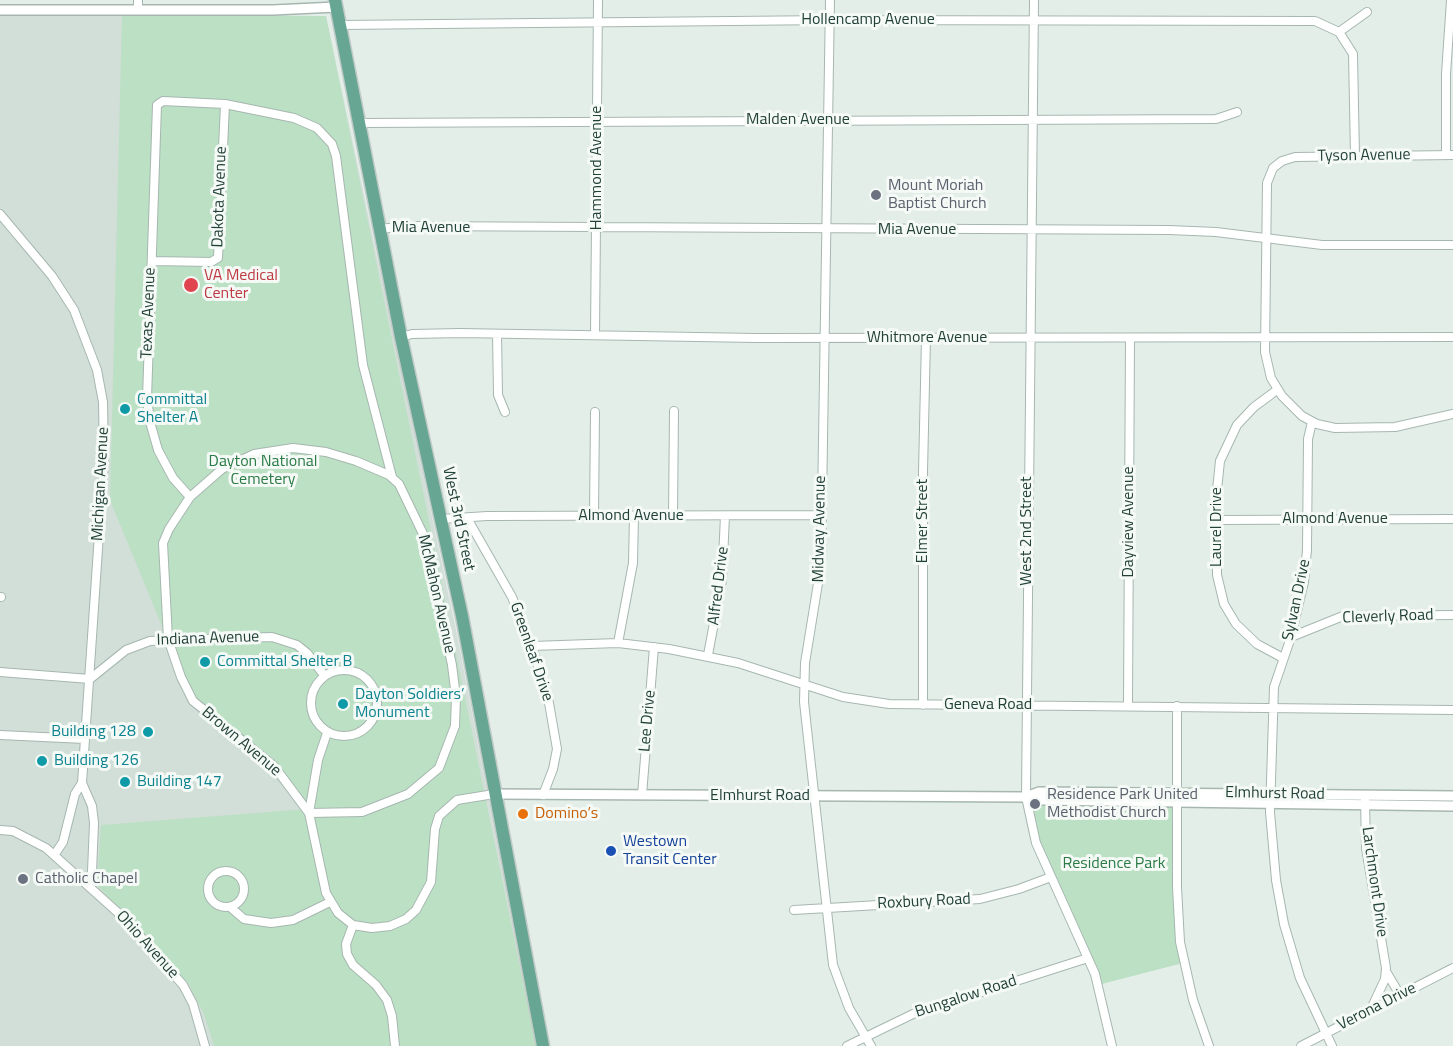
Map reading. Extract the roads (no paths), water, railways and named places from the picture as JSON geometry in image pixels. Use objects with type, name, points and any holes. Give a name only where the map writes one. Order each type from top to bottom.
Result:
[{"type":"main road","name":"West 3rd Street","points":[[336,3],[401,337],[462,616],[543,1046]]},
{"type":"street","name":"Hammond Avenue","points":[[595,335],[598,0]]},
{"type":"street","name":"Midway Avenue","points":[[830,0],[820,578],[807,652],[804,685],[825,907],[836,975],[849,1008],[871,1046]]},
{"type":"street","name":"West 2nd Street","points":[[1034,0],[1028,338],[1026,797],[1031,828],[1088,958],[1101,995],[1110,1046]]},
{"type":"street","points":[[1449,155],[1451,0]]},
{"type":"street","points":[[0,10],[138,5],[273,10],[336,3]]},
{"type":"street","points":[[1355,156],[1353,54],[1340,32],[1367,12]]},
{"type":"street","name":"Hollencamp Avenue","points":[[340,25],[830,20],[1315,21],[1340,32]]},
{"type":"street","name":"Texas Avenue","points":[[190,497],[182,490],[163,461],[152,431],[148,407],[157,105],[162,101],[225,104]]},
{"type":"street","name":"McMahon Avenue","points":[[225,104],[294,118],[316,128],[332,144],[338,167],[363,364],[392,477],[399,484],[415,514],[430,558],[454,676],[457,705],[454,728],[439,768],[408,794],[362,812],[309,813]]},
{"type":"street","name":"Dakota Avenue","points":[[152,261],[212,262],[218,258],[225,104]]},
{"type":"street","name":"Malden Avenue","points":[[359,123],[1216,119],[1237,112]]},
{"type":"street","name":"Tyson Avenue","points":[[1266,239],[1267,183],[1271,172],[1278,164],[1295,157],[1449,155]]},
{"type":"street","name":"Michigan Avenue","points":[[0,214],[52,276],[74,310],[91,351],[101,389],[104,461],[82,783],[92,806],[94,823],[92,867],[88,884]]},
{"type":"street","name":"Mia Avenue","points":[[380,228],[407,226],[1200,231],[1322,245],[1453,245]]},
{"type":"street","points":[[1266,239],[1267,365],[1277,390],[1291,406],[1312,422],[1335,428],[1395,427],[1453,414]]},
{"type":"street","name":"Whitmore Avenue","points":[[401,337],[412,334],[497,334],[926,338],[1453,338]]},
{"type":"street","points":[[497,334],[498,395],[505,412]]},
{"type":"street","name":"Elmer Street","points":[[923,705],[926,338]]},
{"type":"street","name":"Dayview Avenue","points":[[1128,705],[1130,338]]},
{"type":"street","name":"Laurel Drive","points":[[1277,390],[1248,413],[1225,447],[1218,477],[1217,575],[1224,604],[1245,635],[1283,658]]},
{"type":"street","points":[[673,516],[674,411]]},
{"type":"street","points":[[594,516],[595,412]]},
{"type":"street","name":"Sylvan Drive","points":[[1312,422],[1308,439],[1304,582],[1291,637],[1274,687],[1271,804],[1273,861],[1284,924],[1300,978],[1332,1046]]},
{"type":"street","name":"Brown Avenue","points":[[309,813],[273,766],[193,701],[168,639],[163,543],[190,497],[210,478],[230,464],[254,454],[281,448],[326,452],[356,461],[392,477]]},
{"type":"street","name":"Almond Avenue","points":[[441,519],[820,515]]},
{"type":"street","points":[[618,643],[633,563],[634,516]]},
{"type":"street","name":"Alfred Drive","points":[[708,656],[722,580],[725,516]]},
{"type":"street","name":"Greenleaf Drive","points":[[467,518],[502,578],[532,646],[549,703],[556,743],[555,763],[543,795]]},
{"type":"street","name":"Almond Avenue","points":[[1218,520],[1453,519]]},
{"type":"street","name":"Cleverly Road","points":[[1291,637],[1343,616],[1453,615]]},
{"type":"street","name":"Indiana Avenue","points":[[90,679],[132,647],[150,641],[168,639],[278,638],[297,645],[307,653],[324,675]]},
{"type":"street","name":"Geneva Road","points":[[532,646],[618,643],[654,647],[708,656],[858,700],[923,705],[1128,705],[1453,710]]},
{"type":"street","name":"Lee Drive","points":[[642,795],[654,647]]},
{"type":"street","points":[[341,670],[357,673],[373,686],[377,703],[372,720],[362,731],[344,736],[327,733],[316,722],[311,706],[315,686],[324,675],[341,670]]},
{"type":"street","points":[[0,672],[90,679]]},
{"type":"street","points":[[1177,706],[1180,942],[1193,1000],[1209,1046]]},
{"type":"street","points":[[327,733],[318,759],[309,813],[321,878],[330,902],[338,913],[353,925],[372,928],[390,927],[406,919],[416,910],[431,882],[435,829],[440,816],[457,800],[494,794]]},
{"type":"street","points":[[0,735],[85,739]]},
{"type":"street","name":"Michigan Avenue","points":[[55,854],[63,842],[75,794],[82,783]]},
{"type":"street","name":"Elmhurst Road","points":[[494,794],[1026,797],[1039,792],[1178,797],[1271,804],[1453,796]]},
{"type":"street","name":"Elmhurst Road","points":[[1178,797],[1271,793],[1453,806]]},
{"type":"street","name":"Larchmont Drive","points":[[1365,800],[1366,848],[1386,968],[1385,980],[1371,1009]]},
{"type":"street","name":"Ohio Avenue","points":[[0,830],[24,836],[55,854],[125,919],[183,985],[193,1004],[205,1046]]},
{"type":"street","points":[[230,907],[241,900],[244,887],[238,876],[222,872],[210,881],[209,894],[214,903],[230,907],[244,919],[280,923],[305,916],[330,902]]},
{"type":"street","name":"Roxbury Road","points":[[794,910],[980,899],[1012,891],[1051,877]]},
{"type":"street","points":[[353,925],[346,940],[347,954],[353,965],[376,985],[387,1000],[392,1016],[395,1046]]},
{"type":"street","name":"Bungalow Road","points":[[848,1046],[913,1014],[1088,958]]},
{"type":"street","name":"Larchmont Drive","points":[[1386,968],[1400,995]]},
{"type":"street","name":"Verona Drive","points":[[1301,1046],[1453,968]]},
{"type":"place","name":"Mount Moriah Baptist Church","points":[[876,195]]},
{"type":"place","name":"VA Medical Center","points":[[191,285]]},
{"type":"place","name":"Committal Shelter A","points":[[125,409]]},
{"type":"place","name":"Committal Shelter B","points":[[205,662]]},
{"type":"place","name":"Dayton Soldiers’ Monument","points":[[343,704]]},
{"type":"place","name":"Building 128","points":[[148,732]]},
{"type":"place","name":"Building 126","points":[[42,761]]},
{"type":"place","name":"Building 147","points":[[125,782]]},
{"type":"place","name":"Residence Park United Methodist Church","points":[[1035,804]]},
{"type":"place","name":"Domino’s","points":[[523,814]]},
{"type":"place","name":"Westown Transit Center","points":[[611,851]]},
{"type":"place","name":"Catholic Chapel","points":[[23,879]]},
{"type":"park label","name":"Dayton National Cemetery","points":[[263,471]]},
{"type":"park label","name":"Residence Park","points":[[1114,864]]}]
